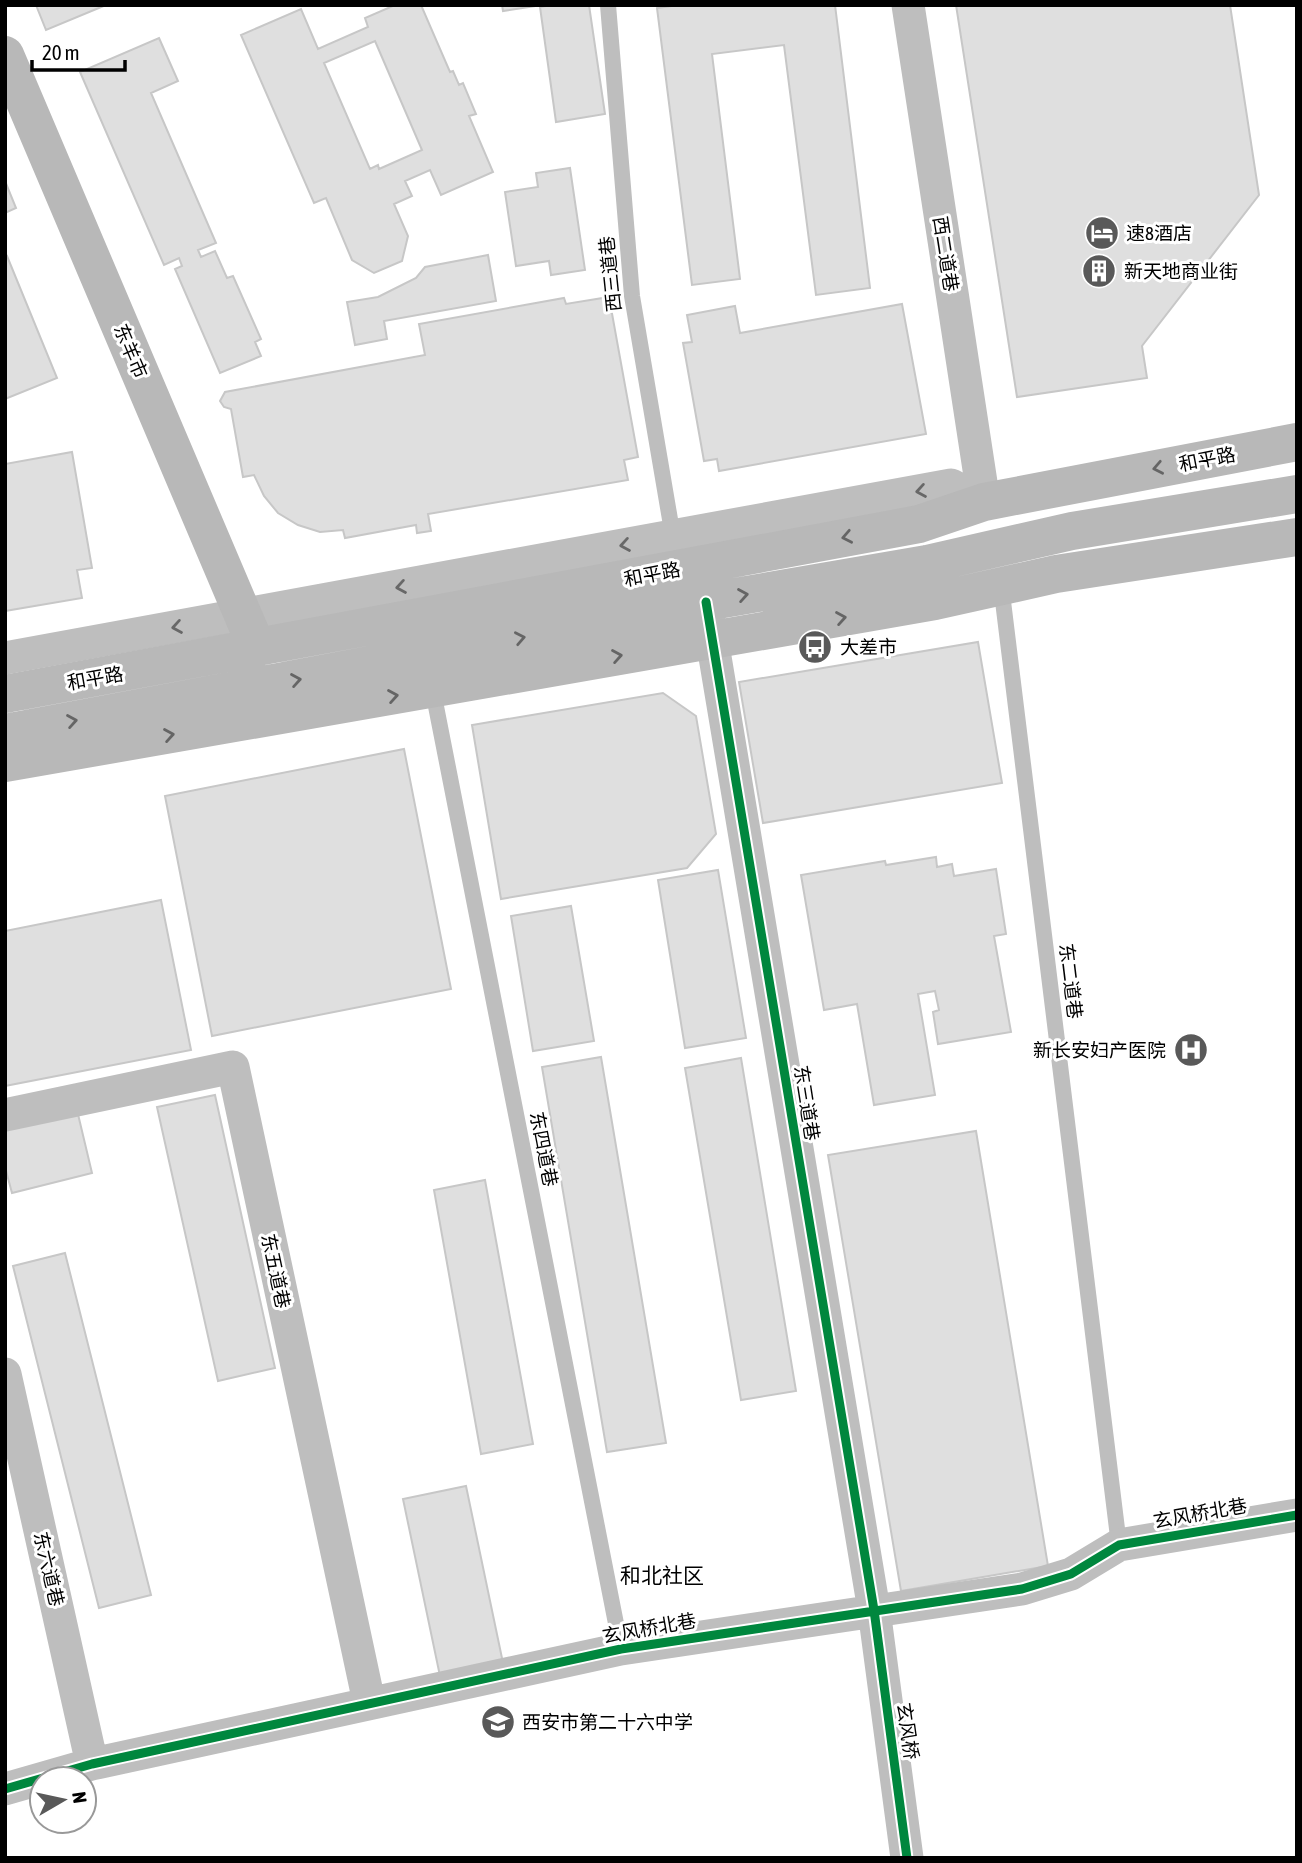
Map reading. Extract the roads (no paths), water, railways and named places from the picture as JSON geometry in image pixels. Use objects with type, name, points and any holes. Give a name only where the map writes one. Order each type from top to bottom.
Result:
[{"type":"main road","name":"东羊市","points":[[5,55],[250,632]]},
{"type":"main road","name":"和平路","points":[[5,694],[250,632],[919,524],[984,502],[1297,442]]},
{"type":"main road","name":"和平路","points":[[5,733],[430,672],[706,602],[927,564],[999,567],[1072,530],[1297,494]]},
{"type":"main road","points":[[5,764],[430,672],[712,640],[936,601],[999,567],[1056,574],[1297,537]]},
{"type":"street","name":"西二道巷","points":[[908,5],[984,502]]},
{"type":"street","points":[[5,658],[250,632],[673,537],[951,485],[984,502]]},
{"type":"street","name":"东三道巷","points":[[706,602],[874,1610]]},
{"type":"street","name":"东五道巷","points":[[5,1115],[233,1068],[369,1702]]},
{"type":"street","name":"东六道巷","points":[[5,1374],[92,1764]]},
{"type":"street","name":"玄风桥北巷","points":[[5,1789],[92,1764],[621,1649],[1022,1589],[1071,1574],[1119,1545],[1297,1514]]},
{"type":"street","name":"玄风桥","points":[[874,1610],[907,1858]]},
{"type":"lane","name":"西三道巷","points":[[608,5],[632,296],[673,537]]},
{"type":"lane","name":"东二道巷","points":[[999,567],[1119,1545]]},
{"type":"lane","name":"东四道巷","points":[[430,672],[621,1649]]},
{"type":"place","name":"速8酒店","points":[[1102,233]]},
{"type":"place","name":"新天地商业街","points":[[1099,271]]},
{"type":"place","name":"大差市","points":[[815,647]]},
{"type":"place","name":"新长安妇产医院","points":[[1191,1050]]},
{"type":"place","name":"西安市第二十六中学","points":[[498,1722]]},
{"type":"district","name":"和北社区","points":[[662,1576]]}]
